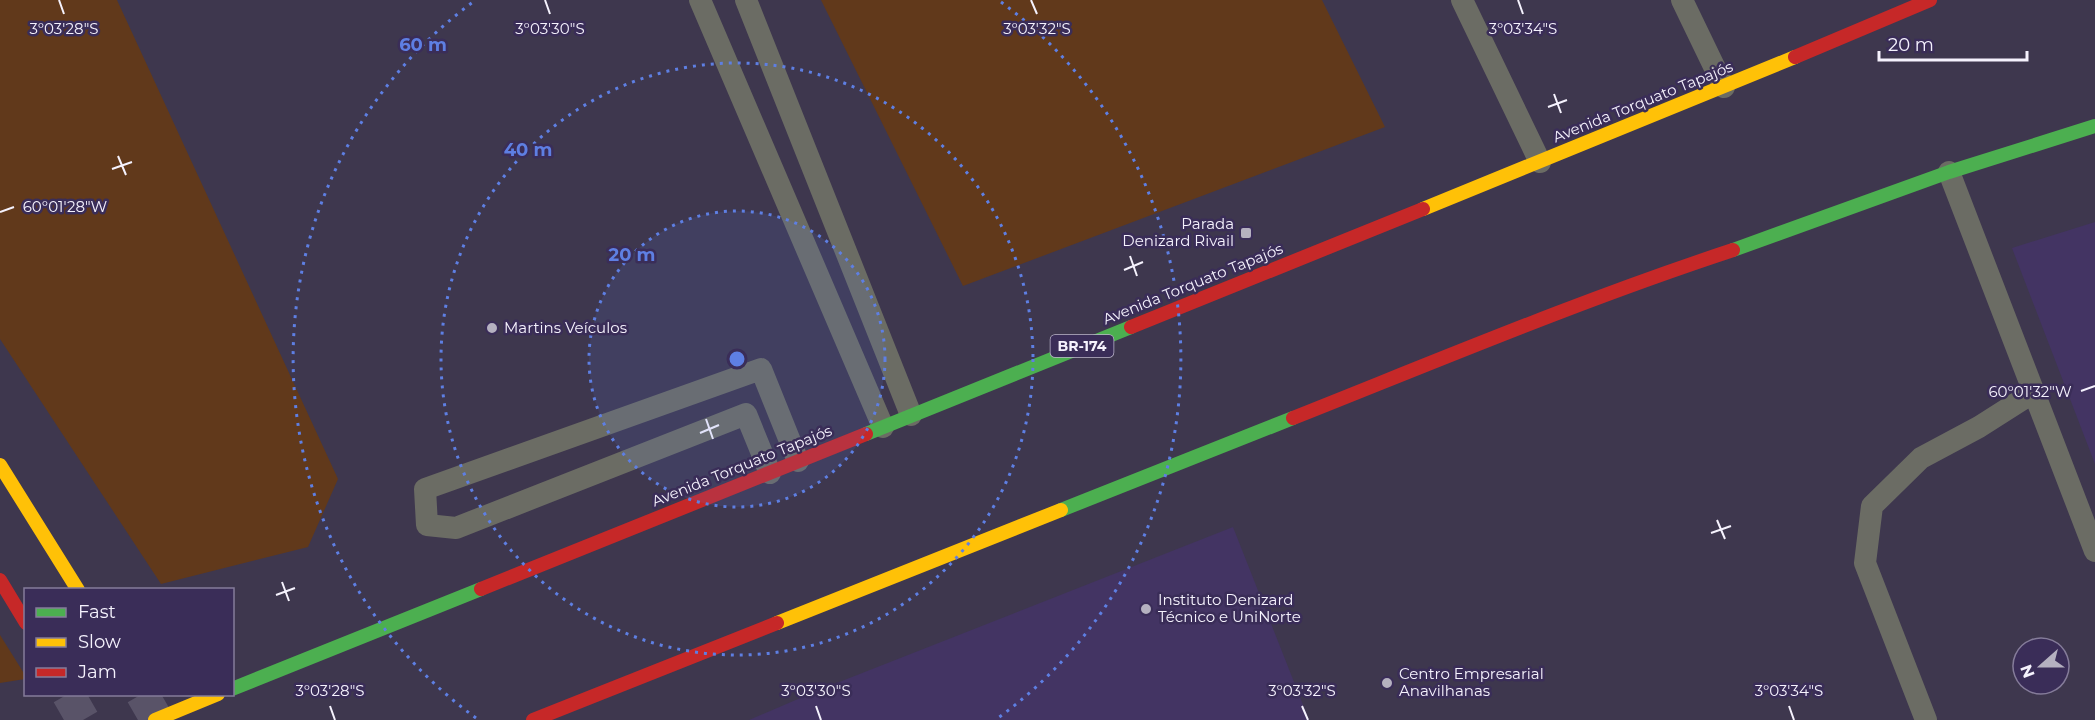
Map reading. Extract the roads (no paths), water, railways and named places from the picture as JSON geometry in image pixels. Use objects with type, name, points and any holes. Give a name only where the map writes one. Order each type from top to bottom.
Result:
[{"type":"main road","name":"Avenida Torquato Tapajós","points":[[234,688],[1724,87],[1885,9],[1930,0]]},
{"type":"main road","points":[[534,720],[1529,324],[1663,273],[1764,240],[1949,172],[2091,126]]},
{"type":"main road","points":[[0,465],[77,588]]},
{"type":"main road","points":[[0,580],[24,620]]},
{"type":"main road","points":[[155,720],[213,696]]},
{"type":"lane","points":[[700,0],[883,427]]},
{"type":"lane","points":[[746,0],[911,415]]},
{"type":"lane","points":[[1462,0],[1540,162]]},
{"type":"lane","points":[[1682,0],[1724,87]]},
{"type":"lane","points":[[1949,172],[2095,551]]},
{"type":"lane","points":[[770,472],[746,414],[456,528],[427,525],[425,489],[761,369],[798,461]]},
{"type":"lane","points":[[1926,720],[1865,563],[1872,506],[1921,458],[1979,427],[2034,392]]},
{"type":"tunnel","points":[[69,696],[83,720]]},
{"type":"tunnel","points":[[143,696],[157,720]]},
{"type":"place","name":"Parada Denizard Rivail","points":[[1246,233]]},
{"type":"place","name":"Martins Veículos","points":[[492,328]]},
{"type":"place","name":"Instituto Denizard Técnico e UniNorte","points":[[1146,609]]},
{"type":"place","name":"Centro Empresarial Anavilhanas","points":[[1387,683]]}]
